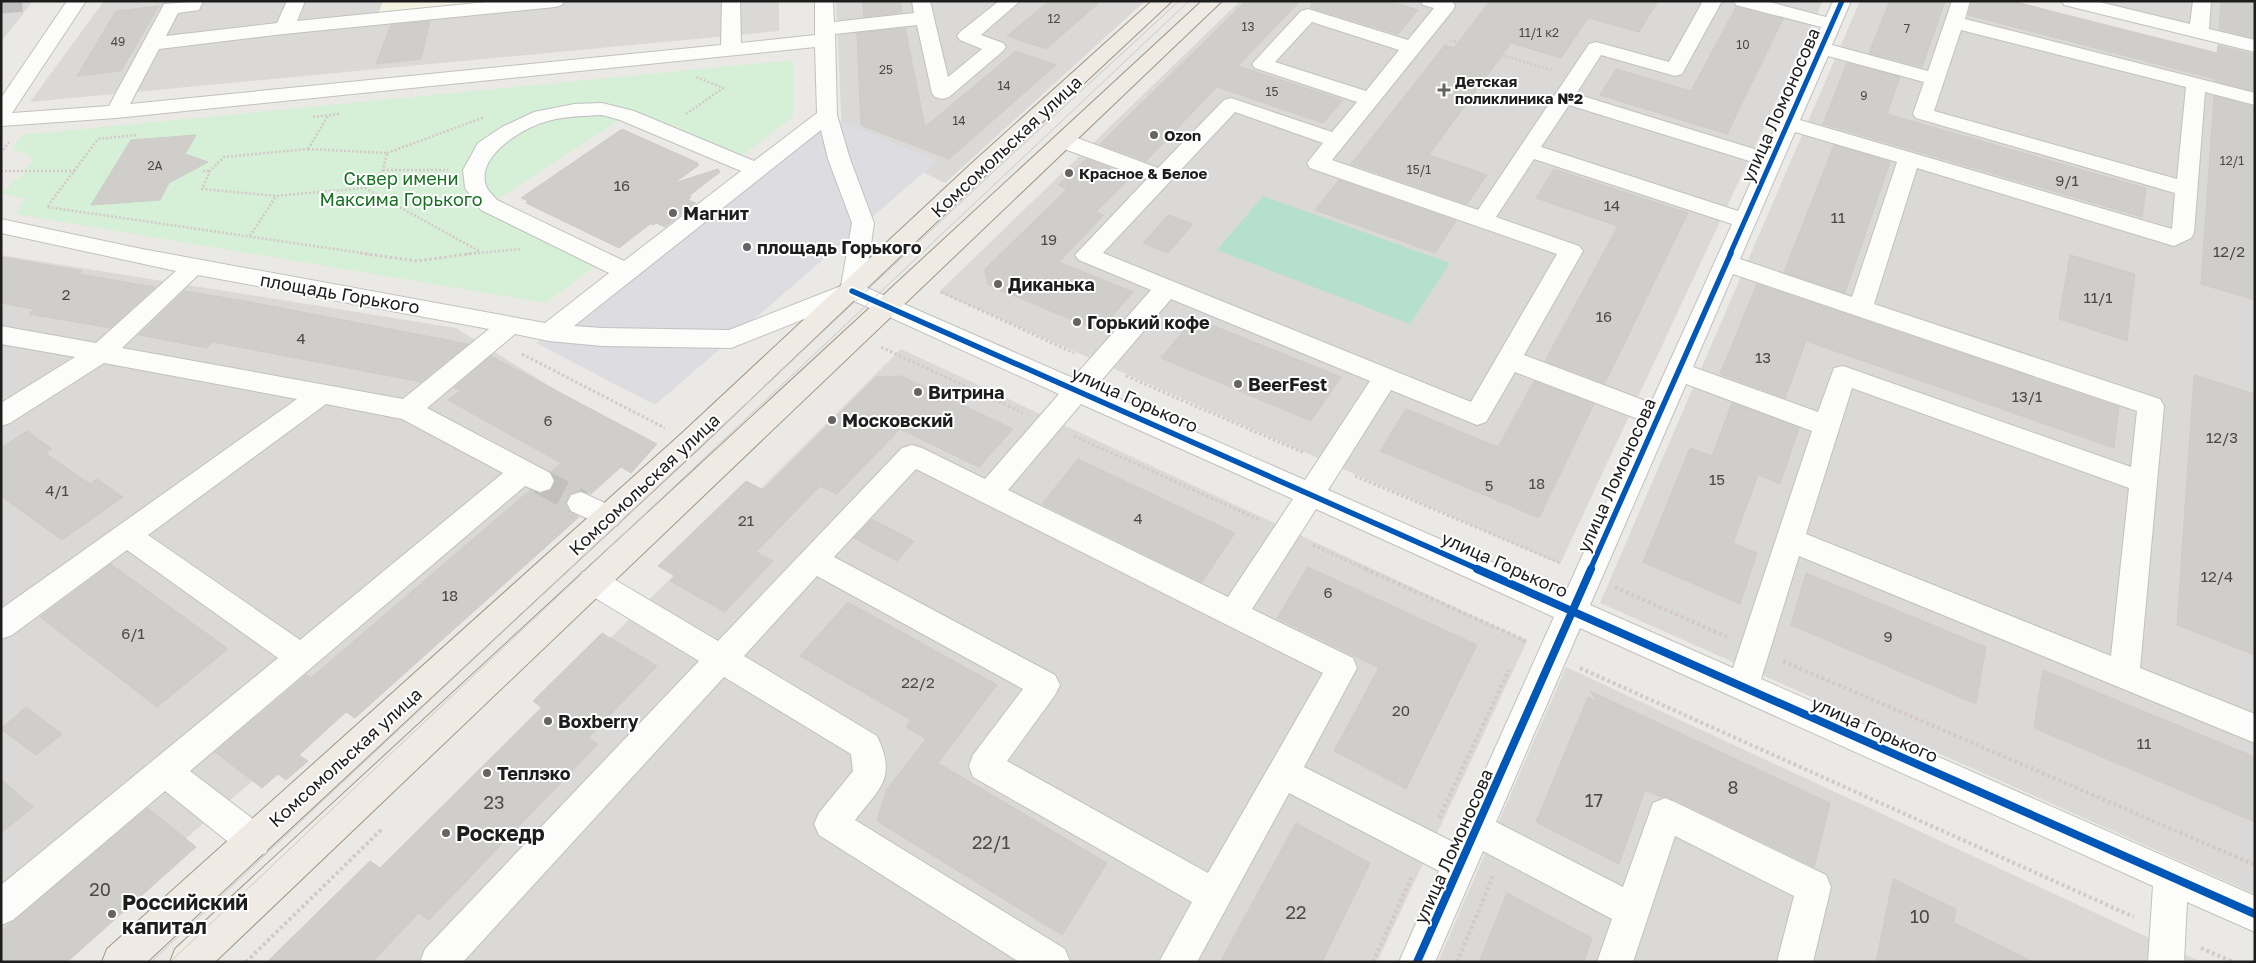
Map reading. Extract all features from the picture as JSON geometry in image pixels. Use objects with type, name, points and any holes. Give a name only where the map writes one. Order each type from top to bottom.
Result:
[{"type":"main road","name":"Комсомольская улица","points":[[120,962],[608,517],[852,291],[980,168],[1164,1]]},
{"type":"main road","name":"Комсомольская улица","points":[[188,962],[592,581],[1213,1]]},
{"type":"street","points":[[1,114],[77,1]]},
{"type":"street","points":[[116,112],[171,8],[192,6],[194,1]]},
{"type":"street","points":[[284,28],[296,1]]},
{"type":"street","points":[[151,44],[284,28],[555,1]]},
{"type":"street","points":[[731,1],[731,49]]},
{"type":"street","points":[[824,1],[827,115],[839,159],[863,223],[852,291]]},
{"type":"street","points":[[1,120],[116,112],[731,49],[825,35],[922,10],[942,93],[996,46],[967,36],[1011,1]]},
{"type":"street","points":[[1336,141],[1231,104],[1087,255],[1477,415],[1572,251],[1318,163],[1419,40],[1446,6],[1430,1]]},
{"type":"street","points":[[1483,220],[1596,48],[1675,70],[1713,1]]},
{"type":"street","points":[[1743,1],[1832,24],[1935,79]]},
{"type":"street","points":[[1961,1],[1923,114],[2187,189]]},
{"type":"street","points":[[2071,1],[2255,46]]},
{"type":"street","points":[[2199,33],[2202,1]]},
{"type":"street","points":[[1370,99],[1262,64],[1308,15],[1419,40]]},
{"type":"street","points":[[1954,22],[2255,99]]},
{"type":"street","name":"улица Ломоносова","points":[[1417,962],[1832,24]]},
{"type":"street","points":[[1788,123],[2174,238],[2183,233],[2196,84]]},
{"type":"street","points":[[1564,97],[1771,161]]},
{"type":"street","points":[[627,272],[489,206],[476,188],[474,170],[486,148],[509,131],[541,116],[574,110],[602,108],[627,115],[757,170]]},
{"type":"street","points":[[549,332],[827,115]]},
{"type":"street","points":[[1064,141],[1162,177]]},
{"type":"street","points":[[1528,150],[1745,221]]},
{"type":"street","points":[[1860,308],[1910,160]]},
{"type":"street","name":"площадь Горького","points":[[1,226],[142,257],[510,325],[549,332],[602,337],[731,339],[852,291]]},
{"type":"street","points":[[1726,263],[2151,406],[2124,675]]},
{"type":"street","points":[[1,416],[101,353],[187,274]]},
{"type":"street","points":[[990,493],[1166,287]]},
{"type":"street","name":"улица Горького","points":[[852,291],[2255,914]]},
{"type":"street","points":[[408,410],[510,325]]},
{"type":"street","points":[[1,335],[408,410],[532,476],[301,657],[1,908]]},
{"type":"street","points":[[1510,360],[1658,416]]},
{"type":"street","points":[[1678,371],[1827,426]]},
{"type":"street","points":[[1743,686],[1843,375],[2143,482]]},
{"type":"street","points":[[1233,614],[1386,378]]},
{"type":"street","points":[[1,626],[322,394]]},
{"type":"street","points":[[438,962],[912,455],[1342,668],[1177,962]]},
{"type":"street","points":[[581,503],[608,517]]},
{"type":"street","points":[[127,535],[301,657]]},
{"type":"street","points":[[1790,540],[2255,729]]},
{"type":"street","points":[[814,560],[1044,685],[985,766],[1214,895]]},
{"type":"street","points":[[592,581],[866,746],[870,775],[831,824],[1052,962]]},
{"type":"street","points":[[164,771],[254,840]]},
{"type":"street","points":[[1283,773],[1460,864]]},
{"type":"street","points":[[1615,962],[1664,814],[1814,887],[1795,962]]},
{"type":"street","points":[[1477,830],[1632,911]]},
{"type":"street","points":[[2167,947],[2171,877]]},
{"type":"path","points":[[1419,40],[1577,78]]},
{"type":"path","points":[[663,130],[723,88],[695,77]]},
{"type":"path","points":[[309,117],[348,113]]},
{"type":"path","points":[[308,149],[328,115]]},
{"type":"path","points":[[480,252],[364,188],[276,196],[202,189],[210,172],[224,157],[308,149],[387,153],[487,116]]},
{"type":"path","points":[[142,134],[98,139],[47,207],[417,261],[480,252],[574,246]]},
{"type":"path","points":[[364,188],[383,170],[387,153]]},
{"type":"path","points":[[383,170],[474,170]]},
{"type":"path","points":[[1,171],[75,171]]},
{"type":"path","points":[[202,171],[210,172]]},
{"type":"path","points":[[250,236],[276,196]]},
{"type":"path","points":[[936,290],[1100,365],[1559,564]]},
{"type":"path","points":[[879,346],[1524,640],[1520,649]]},
{"type":"path","points":[[1614,588],[2255,865]]},
{"type":"path","points":[[1581,666],[2167,947],[2232,962]]},
{"type":"path","points":[[1373,962],[1511,667]]},
{"type":"shaded area","points":[[1,1],[33,1],[1,42]]},
{"type":"shaded area","points":[[104,1],[779,1],[779,31],[30,102]]},
{"type":"shaded area","points":[[383,1],[520,1],[378,14]]},
{"type":"shaded area","points":[[836,1],[1145,1],[945,183],[842,132]]},
{"type":"shaded area","points":[[1240,1],[1823,1],[1560,564],[939,292]]},
{"type":"shaded area","points":[[1860,1],[1973,1],[2255,73],[2255,894],[1600,603]]},
{"type":"shaded area","points":[[2086,1],[2255,1],[2255,43]]},
{"type":"shaded area","name":"площадь Горького","points":[[827,115],[937,161],[655,405],[536,343]]},
{"type":"shaded area","points":[[1,255],[456,328],[643,444],[43,962],[1,962]]},
{"type":"shaded area","points":[[901,349],[1527,641],[1377,962],[285,962]]},
{"type":"shaded area","points":[[1566,667],[2201,962],[1438,962]]},
{"type":"green space","name":"Сквер имени Максима Горького","points":[[793,60],[793,117],[735,161],[627,115],[489,205],[603,260],[546,303],[15,214],[25,199],[1,193],[1,191],[10,188],[9,185],[21,176],[32,161],[30,155],[13,149],[21,135]]},
{"type":"green space","points":[[1263,196],[1450,263],[1410,324],[1217,250]]},
{"type":"building","points":[[862,1],[900,1],[902,12],[864,17]]},
{"type":"building","points":[[1049,1],[1101,1],[1046,49],[1007,36]]},
{"type":"building","points":[[1246,1],[1300,1],[1238,66],[1343,100],[1323,123],[1217,87],[1146,161],[1100,144]]},
{"type":"building","points":[[1312,1],[1388,1],[1418,10],[1398,34],[1311,8]]},
{"type":"building","points":[[1490,1],[1658,1],[1639,32],[1588,18],[1561,58],[1511,43],[1429,155],[1487,175],[1467,204],[1351,164],[1445,45],[1454,48]]},
{"type":"building","points":[[1890,1],[1945,1],[1922,67],[1869,53]]},
{"type":"building","points":[[1972,1],[2011,1],[2217,53],[2218,45],[2255,54],[2255,91],[1968,15]]},
{"type":"building","points":[[2221,1],[2255,1],[2255,38],[2219,29]]},
{"type":"building","points":[[159,6],[121,71],[77,76],[116,11]]},
{"type":"building","points":[[1736,7],[1783,19],[1727,134],[1600,95],[1616,69],[1691,91]]},
{"type":"building","points":[[430,21],[421,59],[376,64],[391,25]]},
{"type":"building","points":[[905,28],[925,127],[1016,51],[1056,65],[949,159],[861,125],[857,33]]},
{"type":"building","points":[[1847,63],[1900,77],[1887,114],[2146,188],[2142,217],[1823,124]]},
{"type":"building","points":[[2214,96],[2255,107],[2255,300],[2201,284]]},
{"type":"building","points":[[622,129],[698,163],[699,165],[674,183],[718,169],[720,172],[689,196],[691,197],[688,200],[696,203],[665,227],[656,223],[650,224],[619,248],[526,203],[528,201],[521,198]]},
{"type":"building","points":[[196,135],[185,154],[208,162],[169,183],[160,200],[91,205],[131,140]]},
{"type":"building","points":[[1834,145],[1890,162],[1845,293],[1784,272]]},
{"type":"building","points":[[1086,159],[1132,176],[1096,212],[1104,215],[1059,262],[1133,292],[1099,331],[988,285],[985,269],[1067,189],[1058,185]]},
{"type":"building","points":[[1554,169],[1688,213],[1605,383],[1545,361],[1618,226],[1536,198]]},
{"type":"building","points":[[1339,180],[1456,221],[1435,253],[1315,210]]},
{"type":"building","points":[[1168,215],[1193,224],[1168,253],[1143,243]]},
{"type":"building","points":[[2070,255],[2135,274],[2127,341],[2059,319]]},
{"type":"building","points":[[1,257],[82,271],[78,274],[155,287],[110,328],[29,314],[34,309],[1,303]]},
{"type":"building","points":[[1757,284],[2119,407],[2114,448],[1806,341],[1785,398],[1720,374]]},
{"type":"building","points":[[184,291],[468,344],[421,382],[213,342],[207,348],[139,335]]},
{"type":"building","points":[[1194,318],[1341,377],[1311,421],[1161,358]]},
{"type":"building","points":[[491,356],[657,444],[631,473],[621,467],[591,494],[580,490],[569,494],[565,504],[570,513],[579,517],[355,718],[346,712],[299,755],[308,761],[286,780],[278,774],[262,788],[215,752],[306,675],[311,678],[530,490],[541,494],[552,490],[556,480],[551,472],[561,463],[448,400],[462,390],[454,388]]},
{"type":"building","points":[[2194,375],[2255,394],[2255,655],[2177,625]]},
{"type":"building","points":[[901,376],[1013,429],[979,467],[900,429],[837,494],[820,486],[756,552],[773,561],[725,612],[670,581],[675,576],[658,566],[746,481],[763,490],[876,377]]},
{"type":"building","points":[[1534,381],[1594,404],[1539,518],[1380,451],[1406,409],[1498,447]]},
{"type":"building","points":[[1732,403],[1799,428],[1780,484],[1758,475],[1733,543],[1757,553],[1740,604],[1643,562],[1690,448],[1712,456]]},
{"type":"building","points":[[27,431],[52,449],[45,453],[90,484],[97,479],[123,497],[62,540],[1,496],[1,448]]},
{"type":"building","points":[[1078,459],[1235,533],[1202,582],[1042,504]]},
{"type":"building","points":[[872,519],[914,541],[897,561],[854,538]]},
{"type":"building","points":[[111,564],[228,649],[157,707],[40,617]]},
{"type":"building","points":[[1308,567],[1477,645],[1406,789],[1334,751],[1379,668],[1277,618]]},
{"type":"building","points":[[1806,573],[1986,647],[1976,704],[1791,625]]},
{"type":"building","points":[[848,602],[997,685],[938,763],[1107,863],[1062,935],[877,821],[887,789],[926,739],[906,727],[911,720],[800,656]]},
{"type":"building","points":[[602,633],[657,666],[588,738],[598,744],[429,920],[419,913],[372,962],[267,962],[370,861],[380,868],[542,708],[533,701]]},
{"type":"building","points":[[2043,670],[2255,757],[2255,822],[2034,728]]},
{"type":"building","points":[[1590,691],[1830,803],[1814,867],[1678,801],[1666,796],[1661,797],[1645,790],[1619,864],[1536,822],[1588,697],[1597,702]]},
{"type":"building","points":[[26,707],[62,734],[36,755],[1,729]]},
{"type":"building","points":[[1,779],[33,807],[1,833]]},
{"type":"building","points":[[148,808],[196,847],[67,962],[1,962],[1,931]]},
{"type":"building","points":[[1296,823],[1370,863],[1322,962],[1220,962]]},
{"type":"building","points":[[1893,879],[1956,909],[1954,923],[2034,962],[1876,962]]},
{"type":"building","points":[[1507,893],[1592,938],[1584,962],[1479,962]]},
{"type":"tunnel","points":[[1,3],[24,1]]},
{"type":"tunnel","points":[[540,481],[581,503]]},
{"type":"tram line","points":[[151,962],[992,173],[1179,1]]},
{"type":"tram line","points":[[170,962],[1189,1]]},
{"type":"cycle path","points":[[1417,962],[1842,1]]},
{"type":"cycle path","points":[[852,291],[2255,914]]},
{"type":"place","name":"Детская поликлиника №2","points":[[1444,90]]},
{"type":"place","name":"Ozon","points":[[1154,135]]},
{"type":"place","name":"Красное & Белое","points":[[1069,173]]},
{"type":"place","name":"Магнит","points":[[673,213]]},
{"type":"place","name":"площадь Горького","points":[[747,247]]},
{"type":"place","name":"Диканька","points":[[998,284]]},
{"type":"place","name":"Горький кофе","points":[[1077,322]]},
{"type":"place","name":"BeerFest","points":[[1238,384]]},
{"type":"place","name":"Витрина","points":[[918,392]]},
{"type":"place","name":"Московский","points":[[832,420]]},
{"type":"place","name":"Boxberry","points":[[548,721]]},
{"type":"place","name":"Теплэко","points":[[487,773]]},
{"type":"place","name":"Роскедр","points":[[446,833]]},
{"type":"place","name":"Российский капитал","points":[[112,914]]}]
